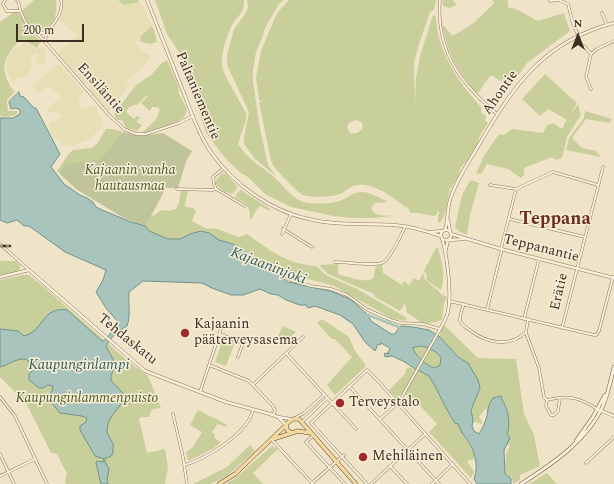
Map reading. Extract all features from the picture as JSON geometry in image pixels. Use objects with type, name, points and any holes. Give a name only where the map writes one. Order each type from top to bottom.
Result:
[{"type":"main road","points":[[521,484],[552,464],[588,430],[599,410],[614,367]]},
{"type":"main road","points":[[219,484],[234,474],[293,419],[299,419],[356,484]]},
{"type":"main road","points":[[298,431],[301,428],[302,423]]},
{"type":"main road","points":[[285,426],[287,431],[292,433]]},
{"type":"main road","points":[[273,439],[298,431],[312,435]]},
{"type":"street","points":[[4,0],[3,4],[7,11],[20,10]]},
{"type":"street","points":[[17,0],[28,26],[46,41],[47,32],[60,14],[62,8],[61,0]]},
{"type":"street","name":"Paltaniementie","points":[[147,0],[204,141],[224,168],[238,182],[262,200],[276,208],[312,220],[331,224],[392,225],[441,237]]},
{"type":"street","points":[[440,0],[439,16],[444,41],[452,63],[459,76],[468,87],[498,114]]},
{"type":"street","points":[[550,1],[559,0],[568,4],[573,24],[579,36]]},
{"type":"street","points":[[602,13],[607,25]]},
{"type":"street","name":"Ahontie","points":[[444,231],[450,200],[460,177],[512,91],[535,65],[559,47],[579,36],[614,23]]},
{"type":"street","points":[[36,34],[47,32]]},
{"type":"street","name":"Ensiläntie","points":[[46,41],[48,47],[124,130],[136,134],[146,134],[179,123],[193,116]]},
{"type":"street","points":[[591,89],[586,77],[591,54],[597,49],[614,41]]},
{"type":"street","points":[[584,46],[591,54]]},
{"type":"street","name":"Erätie","points":[[562,328],[602,167]]},
{"type":"street","points":[[224,168],[213,177],[216,189],[245,206]]},
{"type":"street","points":[[490,185],[516,189],[553,172],[598,185]]},
{"type":"street","points":[[177,189],[216,189]]},
{"type":"street","points":[[487,310],[516,189]]},
{"type":"street","points":[[282,234],[291,214]]},
{"type":"street","name":"Ahontie","points":[[447,216],[450,233]]},
{"type":"street","points":[[509,219],[585,237]]},
{"type":"street","points":[[335,262],[373,264],[383,263],[392,252],[405,227]]},
{"type":"street","points":[[283,230],[312,247]]},
{"type":"street","points":[[380,420],[398,403],[417,372],[448,312],[449,301],[445,253],[441,237],[444,231],[450,233],[451,238],[448,240],[445,253]]},
{"type":"street","name":"Paltaniementie","points":[[428,233],[444,231]]},
{"type":"street","name":"Teppanantie","points":[[450,233],[464,239],[501,249],[613,277]]},
{"type":"street","points":[[441,237],[444,240],[448,240]]},
{"type":"street","name":"Teppanantie","points":[[448,240],[464,239]]},
{"type":"street","points":[[0,244],[29,270]]},
{"type":"street","points":[[524,318],[539,258]]},
{"type":"street","points":[[0,278],[29,270]]},
{"type":"street","name":"Tehdaskatu","points":[[29,270],[145,371],[226,402],[278,417],[293,419]]},
{"type":"street","points":[[279,271],[291,280],[311,286],[331,289],[347,295],[374,313],[390,320],[401,323],[423,324],[440,330]]},
{"type":"street","points":[[449,301],[596,335],[599,331],[613,277]]},
{"type":"street","points":[[464,304],[460,317],[462,323],[483,339],[497,342],[511,341],[526,332]]},
{"type":"street","points":[[528,319],[526,332],[539,368],[544,397],[547,400],[548,410],[551,415],[554,415],[558,411],[560,398]]},
{"type":"street","points":[[200,392],[221,329]]},
{"type":"street","points":[[220,334],[243,343],[238,357]]},
{"type":"street","points":[[253,385],[303,337]]},
{"type":"street","points":[[286,353],[356,428]]},
{"type":"street","points":[[209,365],[248,380],[274,408],[273,415]]},
{"type":"street","points":[[367,484],[343,455],[311,423],[367,370],[470,484]]},
{"type":"street","points":[[349,386],[439,484]]},
{"type":"street","points":[[293,419],[304,414],[324,395]]},
{"type":"street","points":[[0,397],[15,416],[47,484]]},
{"type":"street","points":[[302,423],[304,418],[327,398]]},
{"type":"street","points":[[547,400],[560,398],[579,399],[614,416]]},
{"type":"street","points":[[185,465],[210,454],[219,448],[238,432],[249,420],[253,410]]},
{"type":"street","points":[[173,414],[185,465],[187,484]]},
{"type":"street","name":"Tehdaskatu","points":[[278,417],[285,426]]},
{"type":"street","points":[[371,484],[426,434]]},
{"type":"street","points":[[312,435],[306,442],[345,484]]},
{"type":"street","points":[[586,463],[614,437]]},
{"type":"street","points":[[273,439],[312,484],[343,455]]},
{"type":"street","points":[[0,454],[14,484]]},
{"type":"street","points":[[0,476],[36,459]]},
{"type":"street","points":[[432,484],[453,464]]},
{"type":"street","points":[[390,466],[407,484]]},
{"type":"shaded area","points":[[63,0],[118,0],[124,5],[139,2],[145,9],[152,26],[135,42],[146,54],[150,54],[151,59],[125,83],[130,84],[109,112],[90,91],[88,83],[84,84],[59,55],[59,52],[77,35],[60,20],[63,10]]},
{"type":"shaded area","points":[[24,43],[38,49],[41,47],[45,48],[45,62],[38,66],[35,63],[38,54],[37,53],[32,56],[30,60],[32,67],[26,77],[16,79],[13,85],[6,69],[8,56],[14,48]]},
{"type":"shaded area","points":[[59,63],[83,91],[83,94],[77,99],[82,109],[95,106],[103,123],[102,127],[91,138],[72,146],[59,142],[49,130],[49,123],[58,120],[61,114],[50,112],[48,111],[48,108],[61,97],[52,88],[48,87],[38,93],[32,86]]},
{"type":"green space","points":[[34,0],[56,0],[56,12],[53,21],[47,28],[36,32],[29,25],[22,11]]},
{"type":"green space","points":[[118,0],[138,0],[139,2],[124,5]]},
{"type":"green space","points":[[155,0],[244,0],[242,12],[233,23],[227,36],[222,61],[225,75],[246,113],[246,120],[238,144],[250,158],[301,201],[315,204],[331,203],[340,201],[356,193],[363,192],[388,202],[375,203],[371,208],[374,213],[379,215],[394,216],[353,218],[333,216],[291,207],[265,194],[248,177],[241,173],[226,159],[206,133],[197,106],[189,89],[181,55],[167,34]]},
{"type":"green space","points":[[247,0],[284,0],[279,4],[265,28],[256,52],[253,70],[253,81],[259,124],[268,165],[276,176],[255,159],[244,144],[249,112],[227,65],[227,55],[234,29],[246,13],[248,7]]},
{"type":"green space","points":[[289,0],[436,0],[434,10],[430,12],[414,63],[415,104],[416,78],[420,56],[433,15],[436,16],[440,42],[450,65],[464,87],[481,107],[481,113],[486,116],[485,120],[488,123],[480,135],[478,143],[468,160],[461,167],[458,178],[450,189],[445,213],[441,222],[438,223],[438,215],[440,213],[437,210],[437,214],[435,216],[411,213],[407,207],[388,194],[366,185],[353,186],[340,194],[332,196],[316,197],[303,195],[275,168],[270,156],[259,102],[262,102],[259,100],[256,77],[261,51],[277,13]],"holes":[[[355,120],[361,122],[363,126],[360,131],[354,134],[350,133],[347,127],[349,123]]]},
{"type":"green space","points":[[443,0],[453,0],[457,5],[450,8],[443,6]]},
{"type":"green space","points":[[492,0],[508,0],[508,7],[518,10],[538,21],[564,13],[570,31],[527,63],[510,87],[491,75],[477,94],[454,62],[447,45],[442,24],[453,36],[475,22],[494,3]]},
{"type":"green space","points":[[14,12],[19,13],[28,30],[41,41],[37,48],[27,42],[19,41],[6,60],[4,65],[6,77],[14,92],[7,100],[8,111],[17,111],[17,114],[6,117],[0,116],[0,22]]},
{"type":"green space","points":[[152,26],[157,42],[148,44],[140,41],[141,36]]},
{"type":"green space","points":[[167,60],[178,85],[179,94],[187,109],[185,115],[177,122],[145,133],[143,132],[157,118],[160,109],[157,107],[152,107],[150,111],[141,103],[148,96],[147,95],[138,104],[129,107],[126,112],[134,119],[137,116],[140,118],[136,122],[142,125],[137,131],[126,128],[122,120],[117,120],[114,114],[136,85],[151,75],[162,63]]},
{"type":"green space","points":[[545,74],[577,103],[567,120],[548,109],[540,116],[522,99]]},
{"type":"green space","points":[[578,104],[581,115],[567,137],[562,158],[556,160],[552,157],[524,168],[524,175],[521,178],[508,169],[487,164],[482,173],[476,174],[484,156],[499,134],[504,135],[512,129],[543,133],[547,125],[554,123],[560,128],[563,128],[564,124]]},
{"type":"green space","points":[[585,111],[612,119],[610,123],[586,119],[572,138],[582,148],[596,151],[601,157],[566,150],[569,138],[584,118]]},
{"type":"green space","points":[[106,129],[114,129],[123,132],[100,159],[67,164],[62,167],[59,173],[57,171],[73,150],[91,148],[97,144]]},
{"type":"green space","name":"Kajaanin vanha hautausmaa","points":[[123,132],[141,136],[163,133],[192,151],[187,159],[178,188],[166,188],[145,227],[122,217],[76,189],[59,173],[62,167],[67,164],[100,159]]},
{"type":"green space","points":[[222,173],[226,174],[237,186],[237,189],[232,194],[222,190],[215,182]]},
{"type":"green space","points":[[470,180],[479,183],[470,215],[467,235],[460,232],[455,227],[462,195]]},
{"type":"green space","points":[[241,190],[270,209],[270,211],[260,206],[250,221],[249,211],[246,204],[235,197]]},
{"type":"green space","points":[[181,191],[188,191],[185,204],[186,207],[193,208],[196,211],[192,221],[207,229],[214,228],[239,237],[247,234],[287,259],[306,265],[316,266],[326,275],[357,289],[407,318],[405,321],[391,318],[334,286],[304,278],[298,278],[275,266],[266,265],[253,259],[233,244],[219,240],[209,233],[201,231],[180,239],[168,239],[149,231],[145,226],[151,216],[155,215],[161,210],[167,211],[175,209],[178,204]]},
{"type":"green space","points":[[436,248],[438,248],[443,269],[441,290],[426,280],[427,275],[424,271]]},
{"type":"green space","points":[[0,261],[16,261],[20,266],[20,269],[16,272],[0,275]]},
{"type":"green space","points":[[338,264],[338,274],[365,280],[373,279],[376,266],[382,265],[383,273],[402,285],[404,281],[409,285],[414,278],[419,281],[423,273],[425,280],[441,294],[447,297],[444,303],[442,319],[437,322],[430,323],[421,322],[407,313],[405,304],[400,311],[374,296],[374,294],[328,274],[319,265]]},
{"type":"green space","name":"Kaupunginlammenpuisto","points":[[29,275],[43,286],[130,363],[148,376],[161,408],[152,409],[149,417],[142,417],[139,419],[147,453],[165,449],[168,467],[165,484],[66,484],[65,481],[67,474],[57,454],[51,453],[26,403],[0,377],[0,280]]},
{"type":"green space","points":[[322,319],[349,337],[355,351],[365,364],[365,367],[335,395],[327,385],[352,357],[317,323]]},
{"type":"green space","points":[[444,325],[478,358],[516,359],[524,414],[534,435],[540,466],[520,475],[520,480],[513,484],[512,477],[505,474],[506,455],[510,445],[507,444],[508,416],[506,406],[499,396],[492,399],[487,410],[485,409],[479,417],[482,424],[475,422],[472,424],[472,404],[480,388],[468,363],[458,357],[439,338]]},
{"type":"green space","points":[[283,326],[296,332],[282,345],[276,340]]},
{"type":"green space","points":[[223,339],[235,342],[226,366],[215,362]]},
{"type":"green space","points":[[418,346],[428,348],[437,353],[441,358],[440,365],[435,368],[422,360],[413,348]]},
{"type":"green space","points":[[410,367],[429,376],[438,390],[446,408],[462,429],[462,433],[476,456],[474,456],[475,459],[467,461],[474,472],[471,478],[429,432],[437,424],[411,396],[401,394],[397,399],[389,390],[405,374],[406,369]]},
{"type":"green space","points":[[198,410],[226,424],[226,427],[218,424],[212,432],[215,435],[214,438],[221,442],[213,449],[188,461],[186,452],[192,448],[202,432],[190,425]]},
{"type":"green space","points":[[250,445],[255,451],[227,476],[210,484],[193,484],[227,467]]},
{"type":"green space","points":[[272,446],[278,449],[253,473],[263,484],[226,484],[234,479]]},
{"type":"green space","points":[[547,473],[557,484],[529,484]]},
{"type":"water","points":[[19,92],[20,96],[24,97],[34,108],[36,108],[60,154],[51,167],[64,184],[93,202],[96,207],[131,222],[145,226],[149,231],[168,239],[180,239],[201,231],[209,233],[219,240],[233,244],[253,259],[275,269],[276,273],[288,282],[330,291],[350,299],[368,315],[371,321],[391,334],[395,334],[401,326],[429,330],[439,336],[458,357],[468,363],[478,380],[480,388],[471,410],[473,420],[472,426],[474,431],[479,434],[485,424],[488,407],[491,401],[493,398],[501,396],[507,411],[509,428],[507,434],[510,438],[504,450],[505,474],[511,478],[511,484],[477,484],[474,479],[476,472],[476,460],[472,449],[458,424],[455,423],[446,408],[429,376],[392,356],[384,356],[385,353],[389,354],[390,348],[381,343],[380,345],[378,344],[375,351],[365,342],[353,324],[340,315],[315,306],[308,308],[306,305],[300,305],[260,289],[243,295],[231,295],[202,283],[143,281],[129,292],[129,314],[127,326],[115,334],[106,346],[114,364],[111,379],[125,397],[112,416],[108,425],[107,432],[113,444],[113,454],[105,458],[105,462],[109,469],[107,480],[108,484],[101,484],[96,463],[97,461],[103,462],[104,459],[95,456],[80,430],[80,426],[86,422],[87,418],[60,413],[48,398],[53,386],[48,385],[43,388],[39,388],[29,380],[29,374],[33,370],[31,364],[27,360],[19,360],[0,367],[0,329],[18,331],[24,336],[36,329],[48,315],[59,310],[67,310],[102,341],[104,341],[119,323],[106,308],[96,292],[103,280],[106,270],[65,252],[29,226],[24,226],[17,220],[7,223],[0,220],[0,118],[13,118],[20,114],[20,110],[16,108],[11,109],[9,102]],"holes":[[[421,346],[432,350],[440,356],[440,365],[435,368],[425,363],[413,348]]]},
{"type":"waterway","points":[[368,315],[399,327]]},
{"type":"railway","points":[[0,246],[10,246]]},
{"type":"place","name":"Kajaanin pääterveysasema","points":[[185,333]]},
{"type":"place","name":"Terveystalo","points":[[340,403]]},
{"type":"place","name":"Mehiläinen","points":[[363,457]]},
{"type":"district","name":"Teppana","points":[[555,220]]},
{"type":"water label","name":"Kajaaninjoki","points":[[268,267]]},
{"type":"water label","name":"Kaupunginlampi","points":[[79,366]]}]
